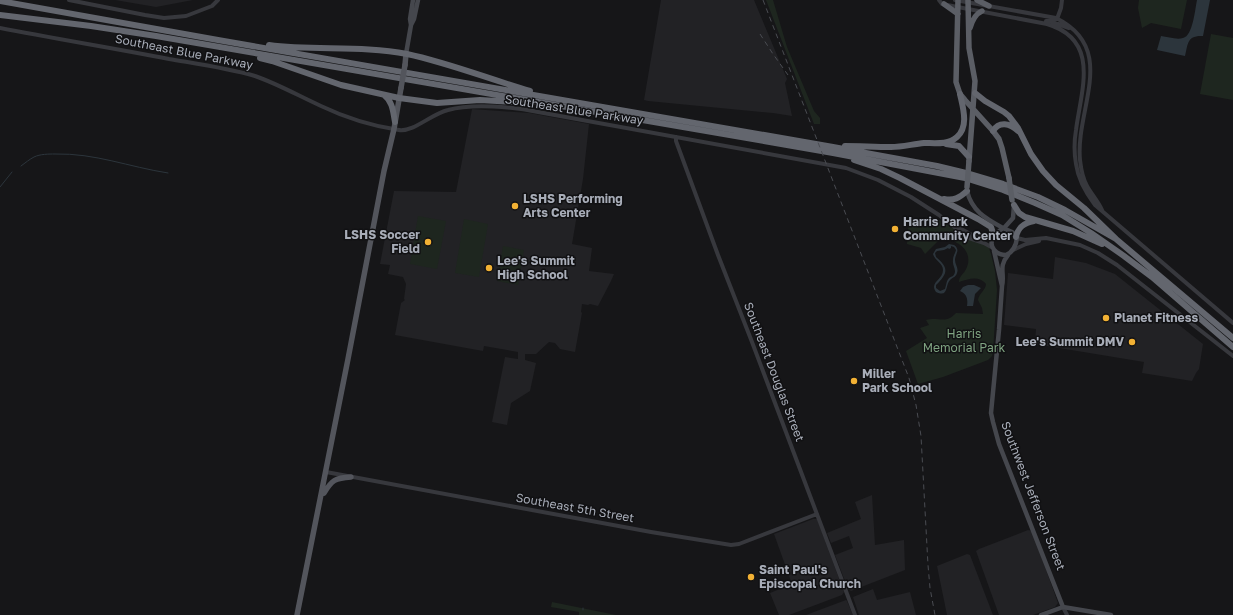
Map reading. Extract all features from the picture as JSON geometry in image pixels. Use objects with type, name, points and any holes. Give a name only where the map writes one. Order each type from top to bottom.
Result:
[{"type":"highway","points":[[977,0],[989,6]]},
{"type":"highway","points":[[0,1],[576,102],[833,150],[965,178],[1003,190],[1035,203],[1062,215],[1091,233],[1152,277],[1233,347]]},
{"type":"highway","points":[[833,150],[856,146],[891,147],[949,142],[956,138],[963,127],[964,119],[964,110],[956,82],[957,2]]},
{"type":"highway","points":[[944,4],[958,14]]},
{"type":"highway","points":[[938,198],[952,200],[960,197],[967,189],[974,93],[974,72],[968,34],[968,4]]},
{"type":"highway","points":[[968,34],[975,17],[982,11]]},
{"type":"highway","points":[[0,15],[91,26],[570,108],[937,166],[996,182],[1038,197],[1116,238]]},
{"type":"highway","points":[[218,40],[225,39],[275,46],[372,50],[406,54],[530,91],[573,99],[576,102]]},
{"type":"highway","points":[[230,49],[235,52],[272,61],[341,85],[399,98],[423,102],[480,100],[511,102],[566,110],[570,108]]},
{"type":"highway","points":[[974,93],[1009,116],[1043,172],[1056,185],[1233,338]]},
{"type":"highway","points":[[383,94],[390,102],[393,109],[395,122]]},
{"type":"highway","points":[[960,94],[999,139],[1009,178],[1013,203],[1022,216],[1058,226],[1085,236],[1124,256]]},
{"type":"highway","points":[[993,131],[998,125],[1006,124],[1015,128],[1023,137]]},
{"type":"highway","points":[[938,143],[959,146],[969,159]]},
{"type":"highway","points":[[833,150],[881,170],[988,224],[993,230],[994,237]]},
{"type":"highway","points":[[1016,238],[1018,230],[1022,225],[1036,220]]},
{"type":"main road","points":[[411,25],[410,19],[413,0]]},
{"type":"main road","points":[[297,615],[384,171],[394,129],[411,25],[414,19],[418,0]]},
{"type":"main road","points":[[967,189],[970,202],[976,210],[986,218],[1004,228],[1012,232],[1016,238],[1013,250],[1008,255],[1000,254],[993,249],[992,241],[994,237],[1004,228],[1013,218],[1013,203]]},
{"type":"main road","name":"Southwest Jefferson Street","points":[[993,249],[1002,286]]},
{"type":"main road","name":"Southwest Jefferson Street","points":[[1008,255],[1002,266],[1003,277],[991,413],[992,422],[999,444],[1063,607]]},
{"type":"main road","points":[[321,496],[333,480],[351,477]]},
{"type":"main road","points":[[1041,615],[1063,607],[1111,615]]},
{"type":"street","points":[[69,0],[164,18],[186,16],[212,6],[218,0]]},
{"type":"street","points":[[939,0],[942,4],[957,2],[1043,15],[1057,19],[1074,29],[1084,41],[1087,48],[1091,72],[1078,159]]},
{"type":"street","points":[[1040,22],[1053,21],[1057,19],[1062,0]]},
{"type":"street","points":[[968,4],[982,11],[1040,22],[1062,29],[1079,46],[1085,70],[1076,131],[1078,159],[1086,185],[1103,210],[1233,323]]},
{"type":"street","points":[[1051,25],[1058,24],[1074,29]]},
{"type":"street","name":"Southeast Blue Parkway","points":[[0,28],[138,52],[239,72],[273,83],[340,115],[360,122],[394,129],[408,130],[430,117],[448,109],[490,107],[538,112],[846,168],[878,180],[911,197],[951,224]]},
{"type":"street","name":"Southeast Douglas Street","points":[[676,137],[676,141],[718,255],[855,615]]},
{"type":"street","points":[[951,224],[979,238],[986,239],[994,237]]},
{"type":"street","points":[[951,224],[969,238],[984,243],[993,249]]},
{"type":"street","points":[[1016,238],[1022,240],[1046,238],[1080,245],[1098,253],[1112,262],[1233,356]]},
{"type":"street","points":[[1013,250],[1030,242],[1053,240]]},
{"type":"street","name":"Southeast 5th Street","points":[[326,472],[651,532],[731,545],[739,544],[817,514]]},
{"type":"street","name":"Southwest Jefferson Street","points":[[1063,607],[1066,615]]},
{"type":"shaded area","points":[[115,0],[193,0],[156,7]]},
{"type":"shaded area","points":[[661,0],[754,0],[787,79],[785,83],[792,116],[644,100]]},
{"type":"shaded area","points":[[1197,0],[1210,0],[1203,36],[1194,37],[1189,41],[1185,56],[1157,50],[1161,36],[1178,39],[1186,36],[1191,27]]},
{"type":"shaded area","name":"Lee's Summit High School","points":[[472,109],[529,113],[589,124],[583,179],[572,244],[592,248],[589,271],[614,274],[598,306],[582,304],[582,313],[575,352],[560,349],[555,343],[549,342],[536,354],[525,354],[525,360],[536,363],[530,391],[511,403],[507,425],[492,422],[505,357],[518,359],[518,352],[484,346],[483,351],[395,335],[401,303],[405,300],[406,284],[403,277],[388,274],[390,265],[380,264],[394,191],[456,192]]},
{"type":"shaded area","points":[[949,244],[954,245],[957,249],[955,260],[957,271],[956,275],[948,282],[945,292],[940,293],[936,292],[934,286],[941,276],[943,268],[933,254],[936,249],[945,247]],"holes":[[[951,246],[956,250],[953,259],[955,270],[954,274],[948,279],[945,289],[940,291],[936,288],[936,285],[945,274],[945,268],[936,257],[935,253],[937,251],[949,249]]]},
{"type":"shaded area","points":[[1055,257],[1086,263],[1115,274],[1203,344],[1199,369],[1192,381],[1142,373],[1144,362],[1035,344],[1036,329],[1004,325],[1008,273],[1053,279]]},
{"type":"shaded area","points":[[974,285],[981,288],[975,294],[973,306],[967,306],[966,297],[960,291],[963,287]]},
{"type":"shaded area","points":[[872,495],[875,545],[904,540],[905,570],[851,591],[848,589],[835,555],[853,548],[849,536],[831,543],[827,533],[861,519],[855,502]]},
{"type":"shaded area","points":[[813,519],[817,519],[844,592],[842,595],[789,615],[779,615],[770,593],[792,584],[774,534]]},
{"type":"shaded area","points":[[1028,530],[1032,531],[1058,603],[1055,607],[1033,615],[999,615],[976,551]]},
{"type":"shaded area","points":[[967,554],[970,555],[993,615],[947,615],[937,566]]},
{"type":"shaded area","points":[[873,589],[877,600],[910,592],[916,615],[859,615],[853,597]]},
{"type":"shaded area","points":[[846,600],[853,615],[806,615]]},
{"type":"green space","points":[[766,0],[773,0],[787,47],[814,111],[820,118],[820,124],[814,124]]},
{"type":"green space","points":[[1139,0],[1187,0],[1181,29],[1151,23],[1142,28],[1138,8]]},
{"type":"green space","points":[[1211,34],[1233,38],[1233,100],[1200,94]]},
{"type":"green space","name":"LSHS Soccer Field","points":[[418,216],[446,221],[437,269],[410,264]]},
{"type":"green space","name":"Harris Memorial Park","points":[[909,218],[913,222],[915,220],[926,226],[940,220],[969,239],[986,245],[991,254],[997,290],[992,356],[988,360],[943,377],[918,384],[906,351],[927,338],[920,328],[929,325],[926,320],[948,319],[956,313],[983,314],[978,300],[986,284],[980,279],[970,279],[959,282],[960,277],[967,267],[968,256],[959,244],[946,238],[941,238],[925,254],[921,248],[907,244]]},
{"type":"green space","points":[[464,219],[488,224],[479,277],[455,273]]},
{"type":"green space","points":[[503,246],[524,250],[518,285],[497,281]]},
{"type":"green space","points":[[552,602],[616,615],[579,615],[579,612],[551,607]]},
{"type":"waterway","points":[[21,166],[39,155],[70,154],[98,158],[168,173]]},
{"type":"waterway","points":[[0,187],[12,172]]},
{"type":"railway","points":[[763,0],[909,378],[916,405],[921,436],[928,565],[930,588],[935,615]]},
{"type":"railway","points":[[760,34],[788,75]]},
{"type":"place","name":"LSHS Performing Arts Center","points":[[515,206]]},
{"type":"place","name":"Harris Park Community Center","points":[[895,229]]},
{"type":"place","name":"LSHS Soccer Field","points":[[428,242]]},
{"type":"place","name":"Lee's Summit High School","points":[[489,268]]},
{"type":"place","name":"Planet Fitness","points":[[1106,318]]},
{"type":"place","name":"Lee's Summit DMV","points":[[1132,342]]},
{"type":"place","name":"Miller Park School","points":[[854,381]]},
{"type":"place","name":"Saint Paul's Episcopal Church","points":[[751,577]]}]
